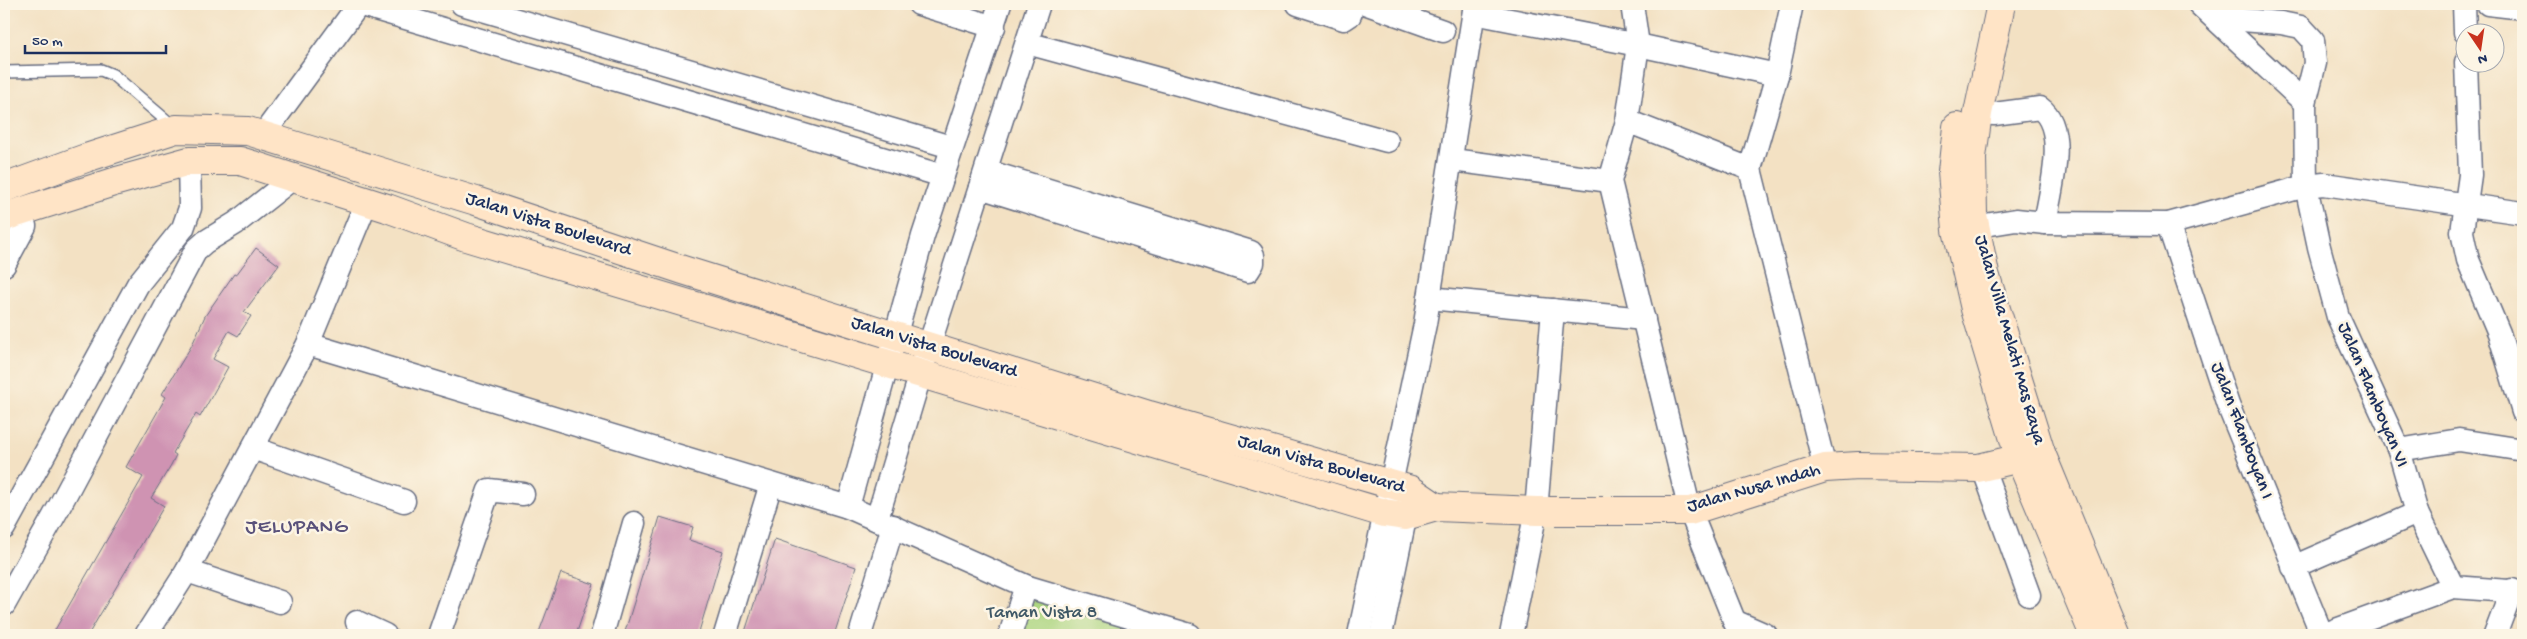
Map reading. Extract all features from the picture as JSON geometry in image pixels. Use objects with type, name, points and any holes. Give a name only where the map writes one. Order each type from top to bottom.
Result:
[{"type":"street","points":[[240,162],[263,135],[358,4],[943,176]]},
{"type":"street","points":[[462,4],[951,147]]},
{"type":"street","points":[[919,4],[994,27]]},
{"type":"street","points":[[848,507],[894,336],[951,147],[994,27],[1000,4]]},
{"type":"street","points":[[860,635],[885,522],[928,346],[1039,4]]},
{"type":"street","points":[[1298,4],[1344,19],[1350,15],[1353,4]]},
{"type":"street","points":[[1367,4],[1443,31]]},
{"type":"street","points":[[1632,4],[1638,45],[1627,121],[1610,181],[1690,511],[1737,628],[1766,635]]},
{"type":"street","points":[[1792,4],[1777,75],[1750,169],[1825,468]]},
{"type":"street","name":"Jalan Villa Melati Mas Raya","points":[[1985,4],[1961,105],[1952,172],[1967,228],[1986,274],[2031,456],[2094,635]]},
{"type":"street","name":"Jalan Villa Melati Mas Raya","points":[[1967,228],[1973,215],[1972,157],[1978,113],[2001,4]]},
{"type":"street","points":[[2464,4],[2465,22]]},
{"type":"street","points":[[2488,4],[2523,8]]},
{"type":"street","points":[[1381,635],[1397,501],[1475,8],[1777,75]]},
{"type":"street","points":[[2207,11],[2306,103]]},
{"type":"street","name":"Jalan Flamboyan VI","points":[[2207,11],[2300,28],[2313,40],[2316,63],[2306,103],[2306,186],[2319,247],[2338,317],[2399,450],[2416,513],[2453,587]]},
{"type":"street","points":[[568,66],[578,38]]},
{"type":"street","points":[[1027,43],[1387,141]]},
{"type":"street","points":[[2466,72],[2470,175],[2462,232],[2468,260],[2499,333],[2523,412]]},
{"type":"street","points":[[752,120],[760,91]]},
{"type":"street","points":[[1978,113],[1994,114],[2040,108],[2047,114],[2056,135],[2045,223]]},
{"type":"street","points":[[1627,121],[1750,169]]},
{"type":"street","points":[[4,528],[138,284],[184,228],[190,208],[189,161],[176,129]]},
{"type":"street","name":"Jalan Vista Boulevard","points":[[4,188],[86,158],[176,129],[248,131],[476,201],[683,270],[1149,415],[1397,501]]},
{"type":"street","points":[[1452,160],[1610,181]]},
{"type":"street","name":"Jalan Vista Boulevard","points":[[15,222],[117,180],[189,161],[240,162],[293,178],[466,237],[921,372],[1397,501],[1436,507]]},
{"type":"street","points":[[4,606],[196,250],[236,223],[293,178]]},
{"type":"street","points":[[983,179],[1251,252],[1253,263],[1248,272],[983,179]]},
{"type":"street","points":[[1967,228],[2016,220],[2045,223],[2168,224],[2306,186],[2324,184],[2523,213]]},
{"type":"street","points":[[146,635],[187,571],[308,344],[366,203]]},
{"type":"street","points":[[4,265],[15,222]]},
{"type":"street","name":"Jalan Flamboyan I","points":[[2168,224],[2228,405],[2322,635]]},
{"type":"street","points":[[1429,298],[1644,319]]},
{"type":"street","points":[[1511,635],[1536,511],[1553,310]]},
{"type":"street","points":[[308,344],[848,507],[1028,587],[1190,635]]},
{"type":"street","points":[[2399,450],[2459,440],[2523,450]]},
{"type":"street","points":[[253,448],[404,501]]},
{"type":"street","name":"Jalan Villa Melati Mas Raya","points":[[2031,456],[2116,635]]},
{"type":"street","name":"Jalan Nusa Indah","points":[[1436,507],[1536,511],[1690,511],[1825,468],[1858,466],[1983,468],[2031,456]]},
{"type":"street","points":[[1983,468],[2029,595]]},
{"type":"street","points":[[724,635],[771,484]]},
{"type":"street","points":[[439,635],[489,490],[523,494]]},
{"type":"street","points":[[1359,635],[1397,501]]},
{"type":"street","points":[[2293,567],[2416,513]]},
{"type":"street","points":[[602,635],[634,523]]},
{"type":"street","points":[[187,571],[280,602]]},
{"type":"street","points":[[1010,635],[1024,592],[1028,587]]},
{"type":"street","points":[[2322,635],[2453,587],[2518,591],[2495,635]]},
{"type":"street","points":[[357,622],[385,635]]},
{"type":"lane","points":[[4,72],[101,70],[113,75],[176,129]]},
{"type":"green space","name":"Taman Vista 8","points":[[1028,587],[1181,635],[1011,635]]},
{"type":"building","points":[[256,248],[279,265],[244,312],[251,316],[238,336],[229,331],[213,359],[228,367],[200,417],[196,414],[173,453],[176,455],[151,498],[164,506],[88,635],[52,635],[143,477],[126,467],[166,397],[162,394],[192,345],[205,316],[234,274],[236,275]]},
{"type":"building","points":[[660,517],[693,527],[689,540],[723,551],[698,635],[624,635]]},
{"type":"building","points":[[775,539],[856,567],[834,635],[744,635]]},
{"type":"building","points":[[561,573],[594,584],[576,635],[538,635]]},
{"type":"district","name":"JELUPANG","points":[[297,528]]}]
